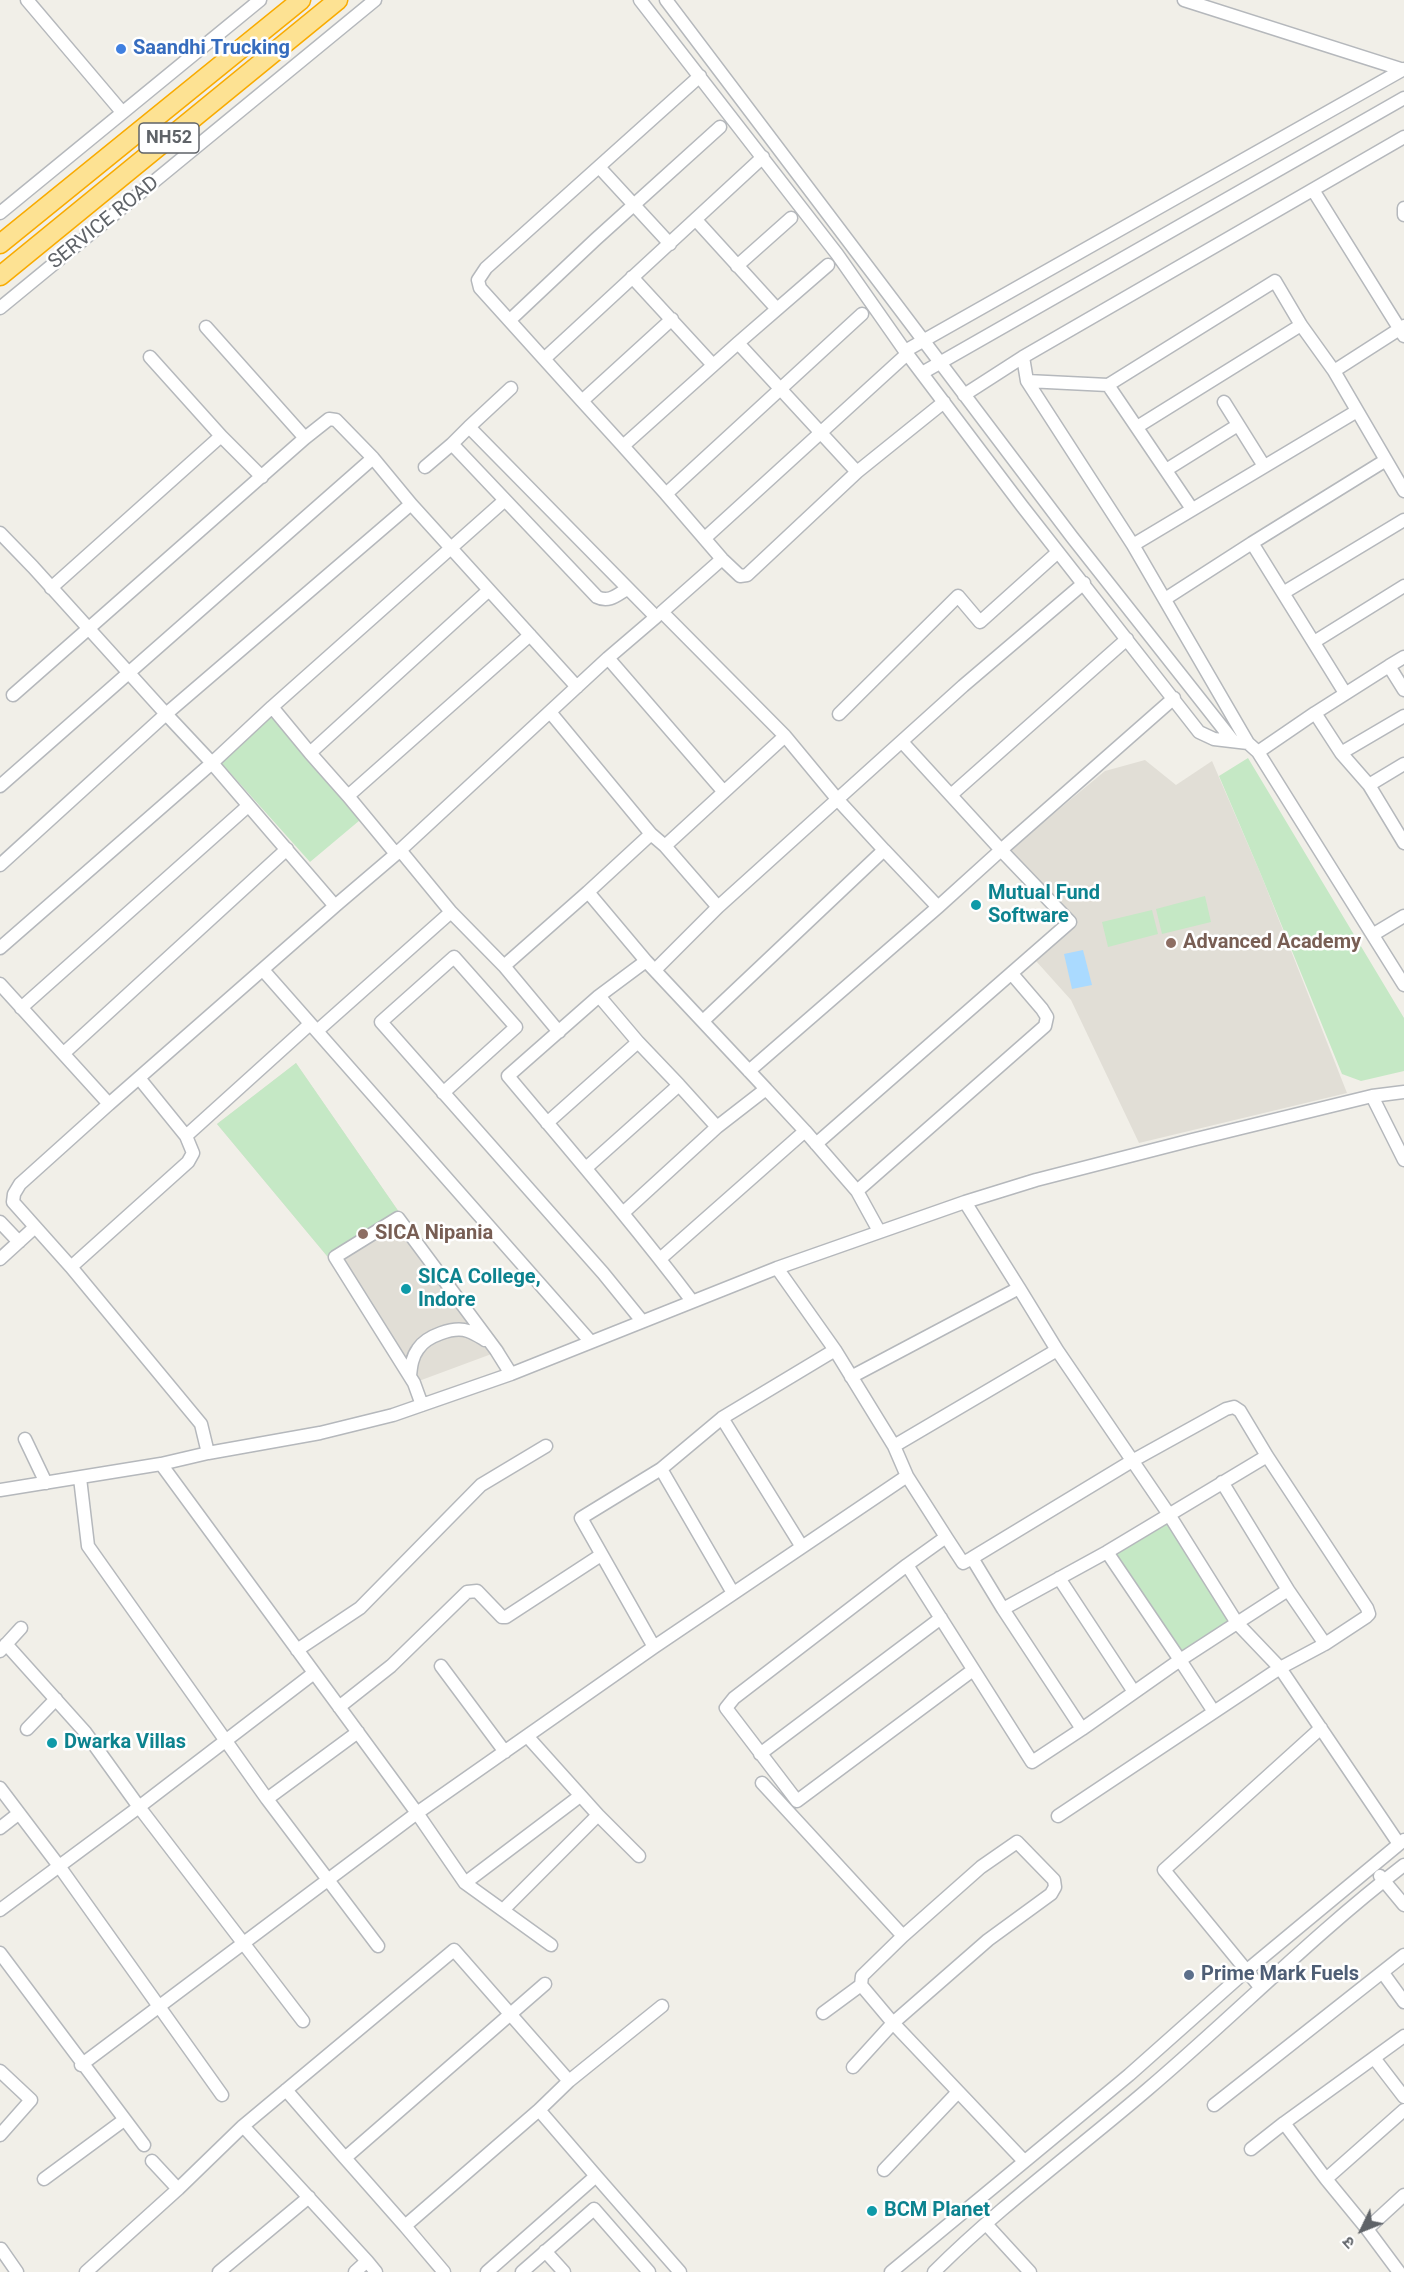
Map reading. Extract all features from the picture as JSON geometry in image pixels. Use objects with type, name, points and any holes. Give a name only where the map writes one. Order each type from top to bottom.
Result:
[{"type":"highway","name":"NH52","points":[[0,244],[302,0]]},
{"type":"highway","name":"NH52","points":[[0,276],[338,0]]},
{"type":"street","points":[[27,0],[122,112]]},
{"type":"street","points":[[0,213],[260,0]]},
{"type":"street","name":"SERVICE ROAD","points":[[0,308],[375,0]]},
{"type":"street","points":[[640,0],[837,254],[906,352],[1058,552],[1199,732],[1214,739],[1233,741],[1253,748],[1315,713],[1404,657]]},
{"type":"street","points":[[666,0],[1072,537],[1233,741]]},
{"type":"street","points":[[1184,0],[1404,69]]},
{"type":"street","points":[[705,538],[906,352],[923,340],[1404,69]]},
{"type":"street","points":[[700,76],[486,268],[478,280],[480,288],[666,494],[722,560],[740,576],[747,575],[858,472],[944,402]]},
{"type":"street","points":[[922,373],[1404,98]]},
{"type":"street","points":[[510,320],[720,127]]},
{"type":"street","points":[[964,395],[1023,357],[1404,137]]},
{"type":"street","points":[[544,359],[763,157]]},
{"type":"street","points":[[599,167],[670,244]]},
{"type":"street","points":[[1313,190],[1402,330],[1334,371]]},
{"type":"street","points":[[1404,208],[1404,215]]},
{"type":"street","points":[[737,266],[791,218]]},
{"type":"street","points":[[696,220],[777,309]]},
{"type":"street","points":[[623,446],[738,342],[828,265]]},
{"type":"street","points":[[632,278],[713,365]]},
{"type":"street","points":[[1027,381],[1108,385],[1275,281],[1301,325],[1334,371],[1404,491]]},
{"type":"street","points":[[666,494],[862,314]]},
{"type":"street","points":[[582,401],[672,320]]},
{"type":"street","points":[[1137,427],[1301,325]]},
{"type":"street","points":[[206,327],[305,438]]},
{"type":"street","points":[[738,342],[858,472]]},
{"type":"street","points":[[150,357],[221,436],[262,477]]},
{"type":"street","points":[[1023,357],[1027,381],[1133,545],[1253,748],[1374,934],[1404,985]]},
{"type":"street","points":[[1108,385],[1192,509]]},
{"type":"street","points":[[425,467],[511,388]]},
{"type":"street","points":[[1224,402],[1264,466]]},
{"type":"street","points":[[1133,545],[1358,411]]},
{"type":"street","points":[[13,695],[329,419],[336,420],[373,458],[450,548],[577,687]]},
{"type":"street","points":[[1166,470],[1238,425]]},
{"type":"street","points":[[470,427],[627,589],[659,615],[785,736],[838,800],[938,907]]},
{"type":"street","points":[[51,588],[221,436]]},
{"type":"street","points":[[452,444],[597,597],[604,600],[610,599],[627,589]]},
{"type":"street","points":[[0,786],[373,458]]},
{"type":"street","points":[[1165,599],[1386,460]]},
{"type":"street","points":[[0,948],[212,763],[505,500]]},
{"type":"street","points":[[0,865],[166,714],[411,504]]},
{"type":"street","points":[[1283,593],[1404,520]]},
{"type":"street","points":[[0,533],[212,763],[335,906]]},
{"type":"street","points":[[1252,543],[1345,693]]},
{"type":"street","points":[[839,714],[958,596],[980,622],[1058,552]]},
{"type":"street","points":[[208,1453],[201,1424],[71,1267],[13,1202],[14,1194],[20,1184],[109,1104],[398,852],[608,658],[722,560]]},
{"type":"street","points":[[655,970],[718,907],[963,686],[1084,583]]},
{"type":"street","points":[[1314,642],[1404,586]]},
{"type":"street","points":[[310,753],[489,590]]},
{"type":"street","points":[[348,796],[530,635]]},
{"type":"street","points":[[951,795],[1127,639]]},
{"type":"street","points":[[608,658],[724,792]]},
{"type":"street","points":[[1389,666],[1404,690]]},
{"type":"street","points":[[749,1071],[1174,698]]},
{"type":"street","points":[[272,707],[451,912],[504,966],[558,1032]]},
{"type":"street","points":[[550,712],[651,834],[718,907]]},
{"type":"street","points":[[1315,713],[1341,753],[1369,785],[1401,828],[1404,843]]},
{"type":"street","points":[[1341,753],[1404,716]]},
{"type":"street","points":[[664,846],[785,736]]},
{"type":"street","points":[[816,1144],[1070,922],[903,742]]},
{"type":"street","points":[[1369,785],[1404,764]]},
{"type":"street","points":[[21,1008],[248,806]]},
{"type":"street","points":[[504,966],[651,834]]},
{"type":"street","points":[[64,1053],[287,849]]},
{"type":"street","points":[[702,1021],[884,850]]},
{"type":"street","points":[[588,892],[646,961],[805,1131],[857,1191],[879,1231]]},
{"type":"street","points":[[186,1136],[451,912]]},
{"type":"street","points":[[1374,934],[1404,916]]},
{"type":"street","points":[[443,1093],[516,1027],[454,957],[381,1022],[443,1093],[603,1273],[642,1321]]},
{"type":"street","points":[[646,961],[599,996],[508,1076],[623,1213],[692,1301]]},
{"type":"street","points":[[263,970],[590,1341]]},
{"type":"street","points":[[857,1191],[1045,1026],[1047,1017],[1042,1009],[1012,974]]},
{"type":"street","points":[[0,984],[109,1104]]},
{"type":"street","points":[[599,996],[638,1042],[717,1127]]},
{"type":"street","points":[[548,1123],[638,1042]]},
{"type":"street","points":[[71,1267],[188,1162],[193,1154],[193,1149],[186,1136],[139,1078]]},
{"type":"street","points":[[585,1168],[679,1085]]},
{"type":"street","points":[[623,1213],[717,1127],[766,1089]]},
{"type":"street","points":[[0,1490],[161,1464],[208,1453],[320,1433],[393,1415],[511,1374],[777,1268],[965,1202],[1036,1180],[1372,1096],[1404,1092]]},
{"type":"street","points":[[1372,1096],[1404,1161]]},
{"type":"street","points":[[660,1259],[805,1131]]},
{"type":"street","points":[[891,2272],[1129,2075],[1246,1971],[1402,1842],[1280,1668],[1237,1623],[1168,1513],[1057,1350],[965,1202]]},
{"type":"street","points":[[422,1405],[410,1376],[335,1257],[398,1218],[511,1374]]},
{"type":"street","points":[[0,1222],[19,1242]]},
{"type":"street","points":[[0,1259],[34,1227]]},
{"type":"street","points":[[777,1268],[835,1350],[894,1446],[907,1476],[963,1563],[1132,1461],[1226,1409],[1234,1407],[1240,1411],[1267,1456],[1368,1608],[1369,1614],[1366,1617],[1325,1644],[1280,1668],[1058,1816]]},
{"type":"street","points":[[851,1377],[1018,1288]]},
{"type":"street","points":[[410,1376],[412,1360],[419,1347],[450,1330],[467,1330],[490,1342]]},
{"type":"street","points":[[654,1647],[580,1518],[661,1469],[722,1418],[835,1350]]},
{"type":"street","points":[[894,1446],[1057,1350]]},
{"type":"street","points":[[722,1418],[802,1547]]},
{"type":"street","points":[[25,1438],[46,1483]]},
{"type":"street","points":[[297,1650],[360,1608],[481,1485],[546,1446]]},
{"type":"street","points":[[1003,1609],[1107,1552],[1168,1513],[1267,1456]]},
{"type":"street","points":[[161,1464],[417,1813],[465,1883],[551,1945]]},
{"type":"street","points":[[661,1469],[733,1593]]},
{"type":"street","points":[[81,2065],[417,1813],[654,1647],[907,1476]]},
{"type":"street","points":[[80,1478],[88,1546],[267,1799],[378,1946]]},
{"type":"street","points":[[1222,1482],[1288,1590],[1325,1644]]},
{"type":"street","points":[[946,1537],[734,1698],[726,1708],[797,1801],[973,1670]]},
{"type":"street","points":[[1107,1552],[1214,1712]]},
{"type":"street","points":[[339,1707],[391,1666],[467,1592],[477,1591],[496,1614],[506,1617],[602,1555]]},
{"type":"street","points":[[972,1557],[1003,1609],[1082,1729]]},
{"type":"street","points":[[907,1565],[1032,1762],[1180,1660],[1288,1590]]},
{"type":"street","points":[[1059,1578],[1134,1692]]},
{"type":"street","points":[[760,1754],[941,1618]]},
{"type":"street","points":[[21,1628],[3,1648],[56,1699],[85,1732],[303,2021]]},
{"type":"street","points":[[441,1666],[505,1752]]},
{"type":"street","points":[[0,1910],[140,1807],[314,1673]]},
{"type":"street","points":[[27,1729],[56,1699]]},
{"type":"street","points":[[1260,1987],[1164,1870],[1321,1728]]},
{"type":"street","points":[[267,1799],[358,1732]]},
{"type":"street","points":[[527,1736],[580,1796],[639,1856]]},
{"type":"street","points":[[762,1783],[903,1936]]},
{"type":"street","points":[[0,1788],[59,1866],[222,2095]]},
{"type":"street","points":[[465,1883],[580,1796]]},
{"type":"street","points":[[0,1828],[18,1814]]},
{"type":"street","points":[[503,1910],[598,1815]]},
{"type":"street","points":[[853,2067],[892,2023],[988,1940],[1051,1894],[1055,1887],[1054,1880],[1017,1842],[981,1867],[903,1936],[862,1976],[861,1985],[892,2023],[1023,2161]]},
{"type":"street","points":[[934,2272],[986,2224],[1150,2088],[1260,1987],[1404,1865]]},
{"type":"street","points":[[1372,1867],[1404,1905]]},
{"type":"street","points":[[86,2272],[178,2189],[243,2126],[454,1950],[569,2081]]},
{"type":"street","points":[[0,1953],[81,2065],[144,2145]]},
{"type":"street","points":[[1214,2104],[1404,1955]]},
{"type":"street","points":[[1383,1972],[1404,2002]]},
{"type":"street","points":[[345,2158],[545,1984]]},
{"type":"street","points":[[823,2013],[861,1985]]},
{"type":"street","points":[[405,2226],[539,2110],[569,2081],[662,2006]]},
{"type":"street","points":[[1194,2018],[1208,2034]]},
{"type":"street","points":[[1251,2149],[1404,2036]]},
{"type":"street","points":[[1374,2058],[1404,2097]]},
{"type":"street","points":[[0,2071],[31,2100],[0,2135]]},
{"type":"street","points":[[286,2090],[444,2272]]},
{"type":"street","points":[[884,2170],[958,2092]]},
{"type":"street","points":[[539,2110],[680,2272]]},
{"type":"street","points":[[1326,2179],[1404,2110]]},
{"type":"street","points":[[44,2178],[124,2121]]},
{"type":"street","points":[[1284,2123],[1399,2272]]},
{"type":"street","points":[[243,2126],[376,2272]]},
{"type":"street","points":[[153,2161],[178,2189]]},
{"type":"street","points":[[486,2272],[596,2176]]},
{"type":"street","points":[[1367,2229],[1404,2195]]},
{"type":"street","points":[[219,2272],[309,2198]]},
{"type":"street","points":[[522,2272],[536,2267],[545,2251],[594,2209],[649,2272]]},
{"type":"street","points":[[986,2224],[1026,2270]]},
{"type":"street","points":[[1,2249],[17,2272]]},
{"type":"street","points":[[545,2251],[564,2272]]},
{"type":"street","points":[[355,2272],[367,2261]]},
{"type":"shaded area","name":"Advanced Academy","points":[[1145,760],[1176,785],[1212,761],[1262,877],[1347,1093],[1139,1143],[1071,1000],[1036,961],[1072,925],[1006,853],[1105,771]]},
{"type":"shaded area","name":"SICA Nipania","points":[[296,1063],[399,1212],[505,1349],[408,1385],[327,1256],[217,1124]]},
{"type":"green space","points":[[271,705],[366,815],[310,862],[216,757]]},
{"type":"green space","points":[[1248,758],[1404,1018],[1404,1071],[1361,1081],[1342,1074],[1219,776]]},
{"type":"green space","points":[[1205,896],[1211,922],[1162,934],[1156,909]]},
{"type":"green space","points":[[1152,910],[1158,934],[1108,947],[1102,922]]},
{"type":"green space","points":[[296,1063],[399,1212],[327,1256],[217,1124]]},
{"type":"green space","points":[[1172,1513],[1236,1616],[1181,1653],[1113,1549]]},
{"type":"water","points":[[1083,950],[1092,985],[1072,989],[1064,954]]},
{"type":"place","name":"Saandhi Trucking","points":[[121,49]]},
{"type":"place","name":"Mutual Fund Software","points":[[976,905]]},
{"type":"place","name":"Advanced Academy","points":[[1171,943]]},
{"type":"place","name":"SICA Nipania","points":[[363,1234]]},
{"type":"place","name":"SICA College, Indore","points":[[406,1289]]},
{"type":"place","name":"Dwarka Villas","points":[[52,1743]]},
{"type":"place","name":"Prime Mark Fuels","points":[[1189,1975]]},
{"type":"place","name":"BCM Planet","points":[[872,2211]]}]
